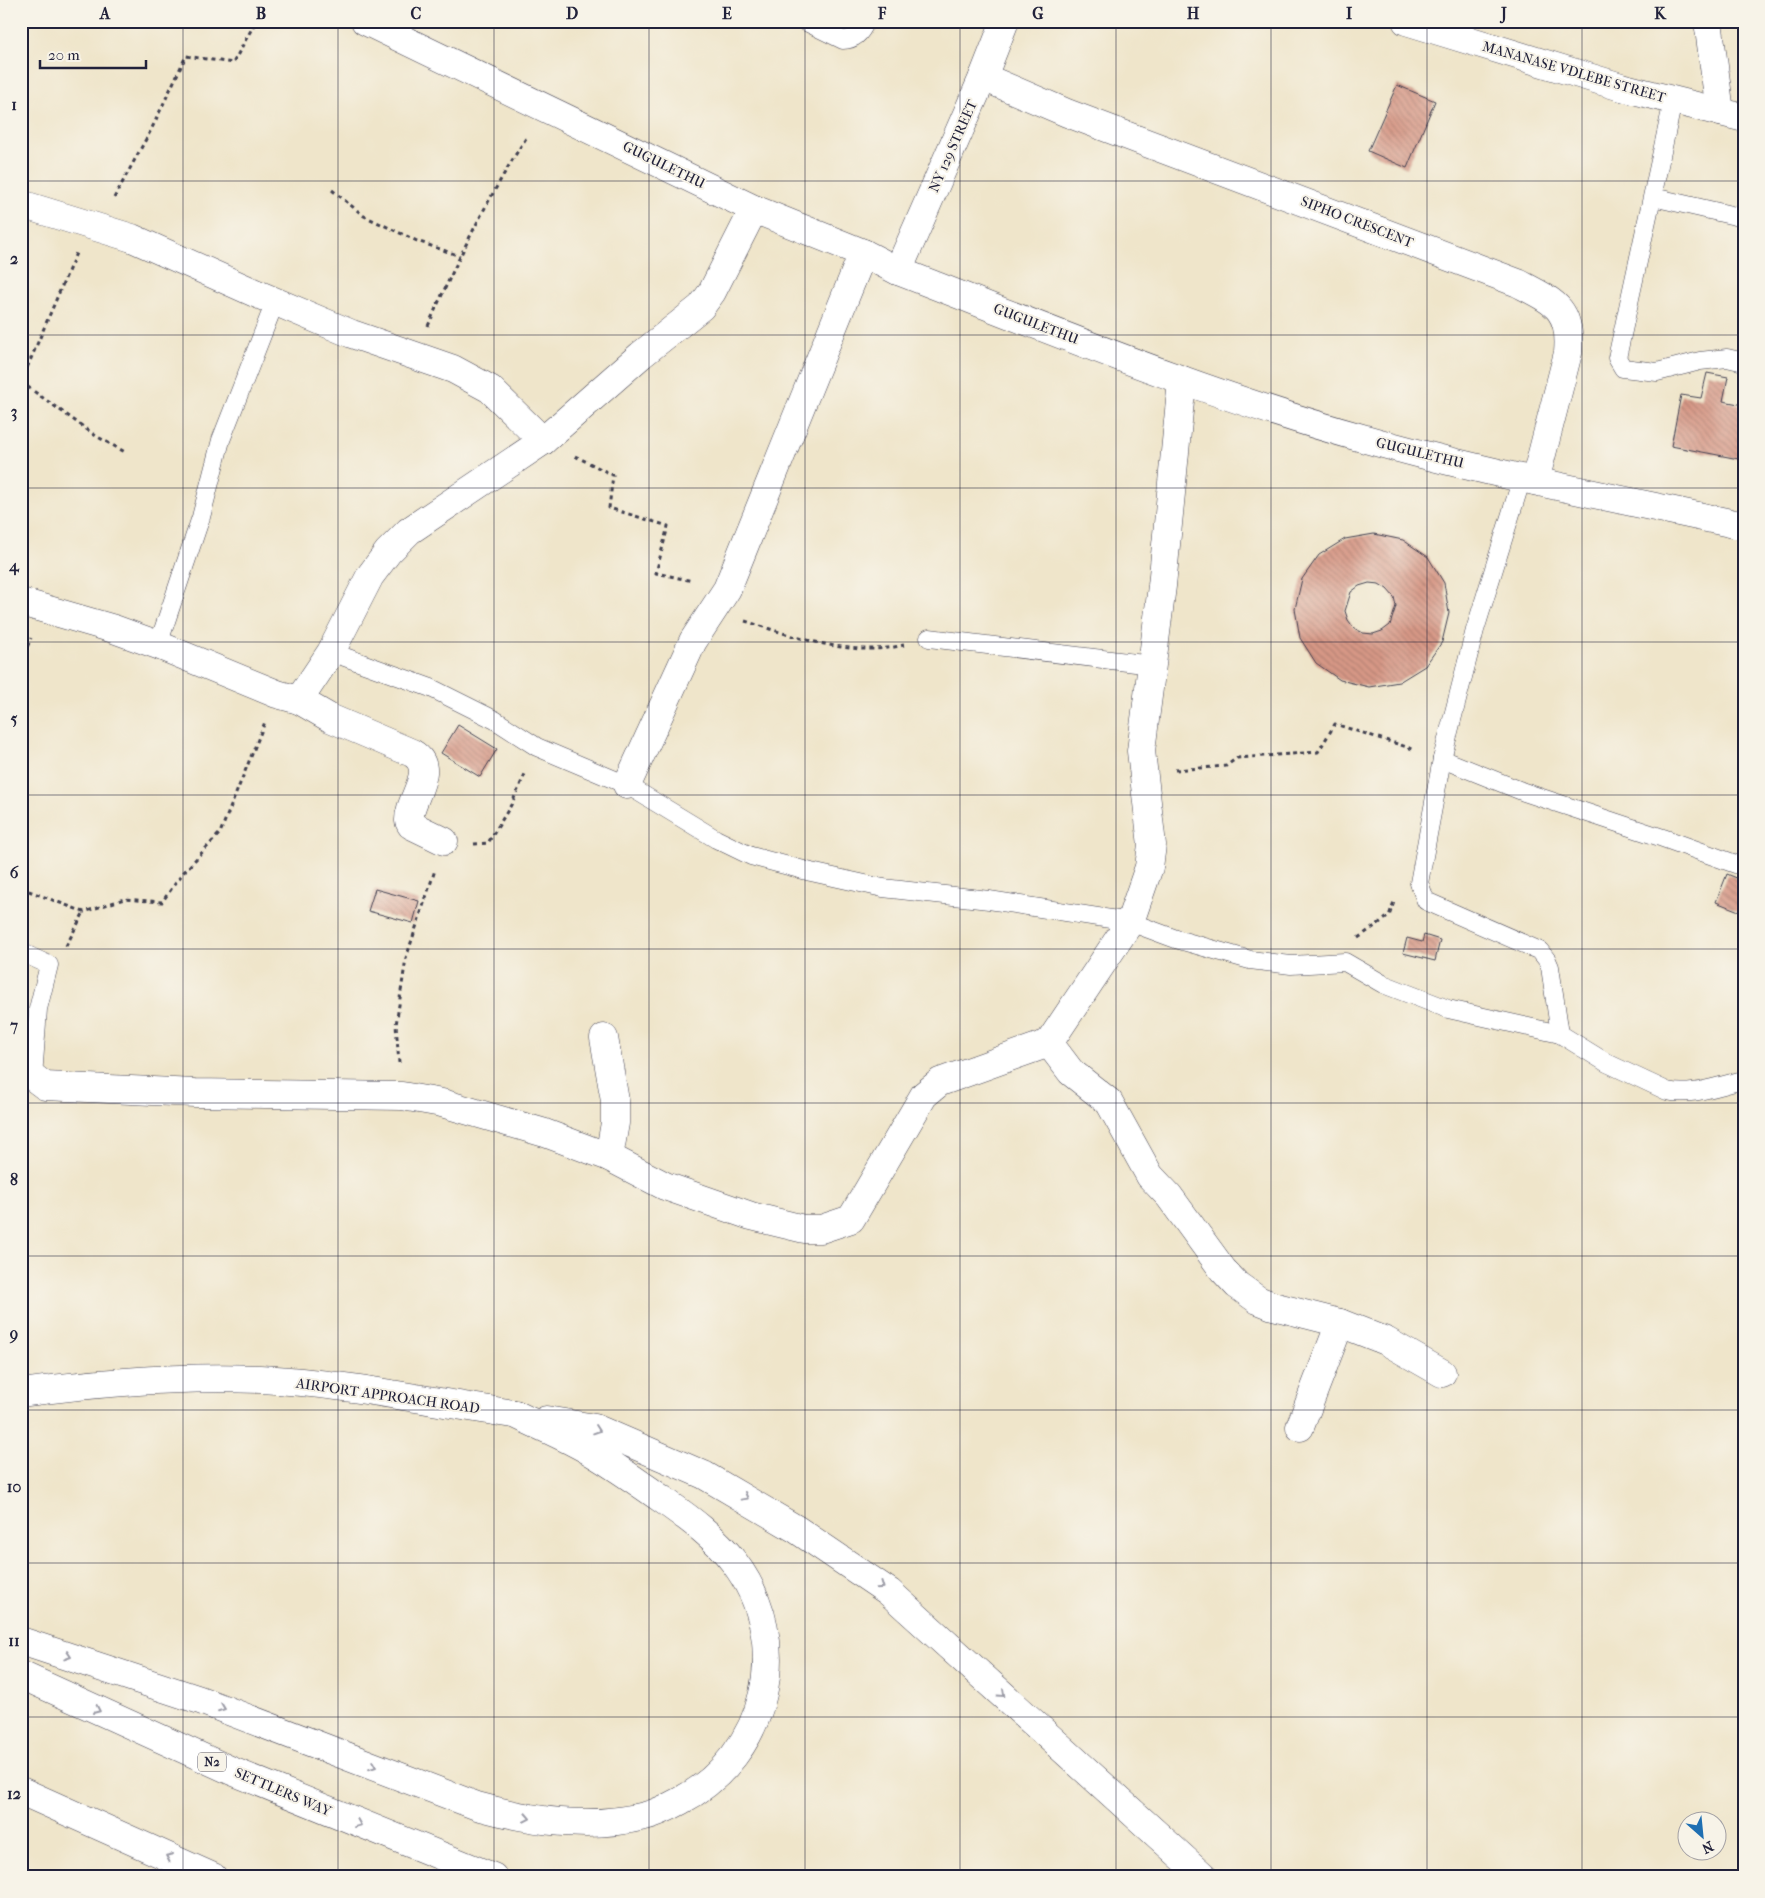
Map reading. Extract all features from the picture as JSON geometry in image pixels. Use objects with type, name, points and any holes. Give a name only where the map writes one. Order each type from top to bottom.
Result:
[{"type":"main road","name":"GUGULETHU","points":[[365,21],[754,209],[898,270],[1182,380],[1362,438],[1528,479],[1744,526]]},
{"type":"main road","name":"NY 129 STREET","points":[[898,270],[984,77],[1005,21]]},
{"type":"main road","name":"MANANASE VDLEBE STREET","points":[[1406,21],[1621,87],[1732,115]]},
{"type":"main road","points":[[1708,21],[1732,115]]},
{"type":"main road","name":"SIPHO CRESCENT","points":[[984,77],[1067,112],[1518,283],[1553,301],[1561,310],[1567,322],[1570,336],[1568,353],[1528,479]]},
{"type":"main road","points":[[21,204],[132,238],[352,334],[453,369],[490,388],[543,441]]},
{"type":"main road","points":[[288,697],[331,652],[370,576],[388,552],[409,531],[543,441],[641,355],[701,307],[712,292],[754,209]]},
{"type":"main road","points":[[628,785],[693,641],[720,600],[862,254]]},
{"type":"main road","points":[[33,1077],[45,1086],[195,1094],[402,1096],[442,1103],[545,1133],[609,1157],[665,1186],[751,1216],[804,1229],[822,1229],[851,1219],[924,1095],[940,1082],[1049,1043],[1130,922],[1149,867],[1152,845],[1141,751],[1182,380]]},
{"type":"main road","points":[[21,602],[114,629],[158,645],[288,697],[330,718],[417,756],[422,762],[424,771],[409,821],[411,824],[444,841]]},
{"type":"main road","points":[[604,1038],[615,1101],[615,1123],[609,1157]]},
{"type":"main road","points":[[1049,1043],[1072,1072],[1109,1102],[1150,1176],[1170,1196],[1223,1270],[1237,1286],[1258,1300],[1273,1306],[1340,1323],[1386,1342],[1442,1373]]},
{"type":"main road","points":[[1300,1427],[1340,1323]]},
{"type":"main road","name":"AIRPORT APPROACH ROAD","points":[[21,1392],[148,1380],[260,1379],[373,1391],[595,1428],[704,1475],[752,1501],[889,1592],[1204,1877]]},
{"type":"main road","points":[[21,1641],[200,1700],[477,1806],[508,1815],[578,1824],[626,1820],[647,1816],[666,1808],[698,1791],[714,1777],[730,1761],[752,1730],[764,1690],[768,1650],[764,1628],[753,1594],[734,1562],[691,1520],[592,1452],[515,1414]]},
{"type":"main road","name":"SETTLERS WAY","points":[[21,1675],[232,1771],[493,1877]]},
{"type":"main road","points":[[21,1791],[213,1877]]},
{"type":"lane","points":[[804,21],[843,40],[849,40],[855,37],[866,21]]},
{"type":"lane","points":[[1673,101],[1653,197],[1616,354],[1618,363],[1624,368],[1657,372],[1700,361],[1727,358],[1744,362]]},
{"type":"lane","points":[[1653,197],[1744,218]]},
{"type":"lane","points":[[158,645],[201,517],[221,440],[275,302]]},
{"type":"lane","points":[[1528,479],[1475,630],[1442,759],[1419,883],[1428,903],[1540,952],[1550,967],[1560,1034]]},
{"type":"lane","points":[[929,638],[1152,665]]},
{"type":"lane","points":[[331,652],[431,688],[495,720],[537,747],[628,785],[716,839],[751,856],[883,888],[989,900],[1130,922],[1176,939],[1250,960],[1291,965],[1345,962],[1383,984],[1448,1009],[1560,1034],[1607,1063],[1667,1091],[1687,1093],[1744,1080]]},
{"type":"lane","points":[[1442,759],[1524,792],[1744,867]]},
{"type":"lane","points":[[21,952],[49,965],[38,1010],[33,1077]]},
{"type":"path","points":[[125,452],[96,436],[21,382],[93,225],[152,128],[186,56],[233,63],[256,21]]},
{"type":"path","points":[[412,355],[460,256],[510,163],[545,108]]},
{"type":"path","points":[[332,190],[364,216],[417,241],[460,256]]},
{"type":"path","points":[[543,441],[614,475],[609,508],[668,526],[656,573],[816,644],[885,650],[929,638]]},
{"type":"path","points":[[21,888],[84,912],[124,899],[162,902],[183,873],[220,833],[288,697]]},
{"type":"path","points":[[1144,772],[1226,766],[1237,758],[1318,752],[1335,724],[1442,759]]},
{"type":"path","points":[[402,1096],[396,1025],[406,958],[444,841],[452,845],[488,843],[511,805],[537,747]]},
{"type":"path","points":[[1345,962],[1354,941],[1389,916],[1396,894],[1419,883]]},
{"type":"path","points":[[49,965],[67,945],[84,912]]},
{"type":"building","points":[[1397,85],[1435,101],[1407,168],[1368,151]]},
{"type":"building","points":[[1707,373],[1728,377],[1723,401],[1744,405],[1744,460],[1671,446],[1681,395],[1701,398]]},
{"type":"building","points":[[1374,534],[1403,540],[1428,557],[1444,583],[1449,613],[1442,642],[1425,666],[1399,682],[1369,687],[1340,680],[1316,663],[1300,638],[1295,609],[1302,579],[1319,555],[1345,539]],"holes":[[[1369,583],[1379,584],[1394,597],[1396,606],[1390,625],[1382,631],[1373,634],[1363,633],[1354,628],[1348,620],[1345,611],[1351,592],[1359,586]]]},
{"type":"building","points":[[458,725],[497,749],[480,777],[441,753]]},
{"type":"building","points":[[1727,874],[1744,881],[1744,913],[1716,902]]},
{"type":"building","points":[[375,889],[419,901],[413,923],[368,911]]},
{"type":"building","points":[[1424,935],[1440,940],[1435,961],[1403,953],[1407,938],[1422,942]]}]
